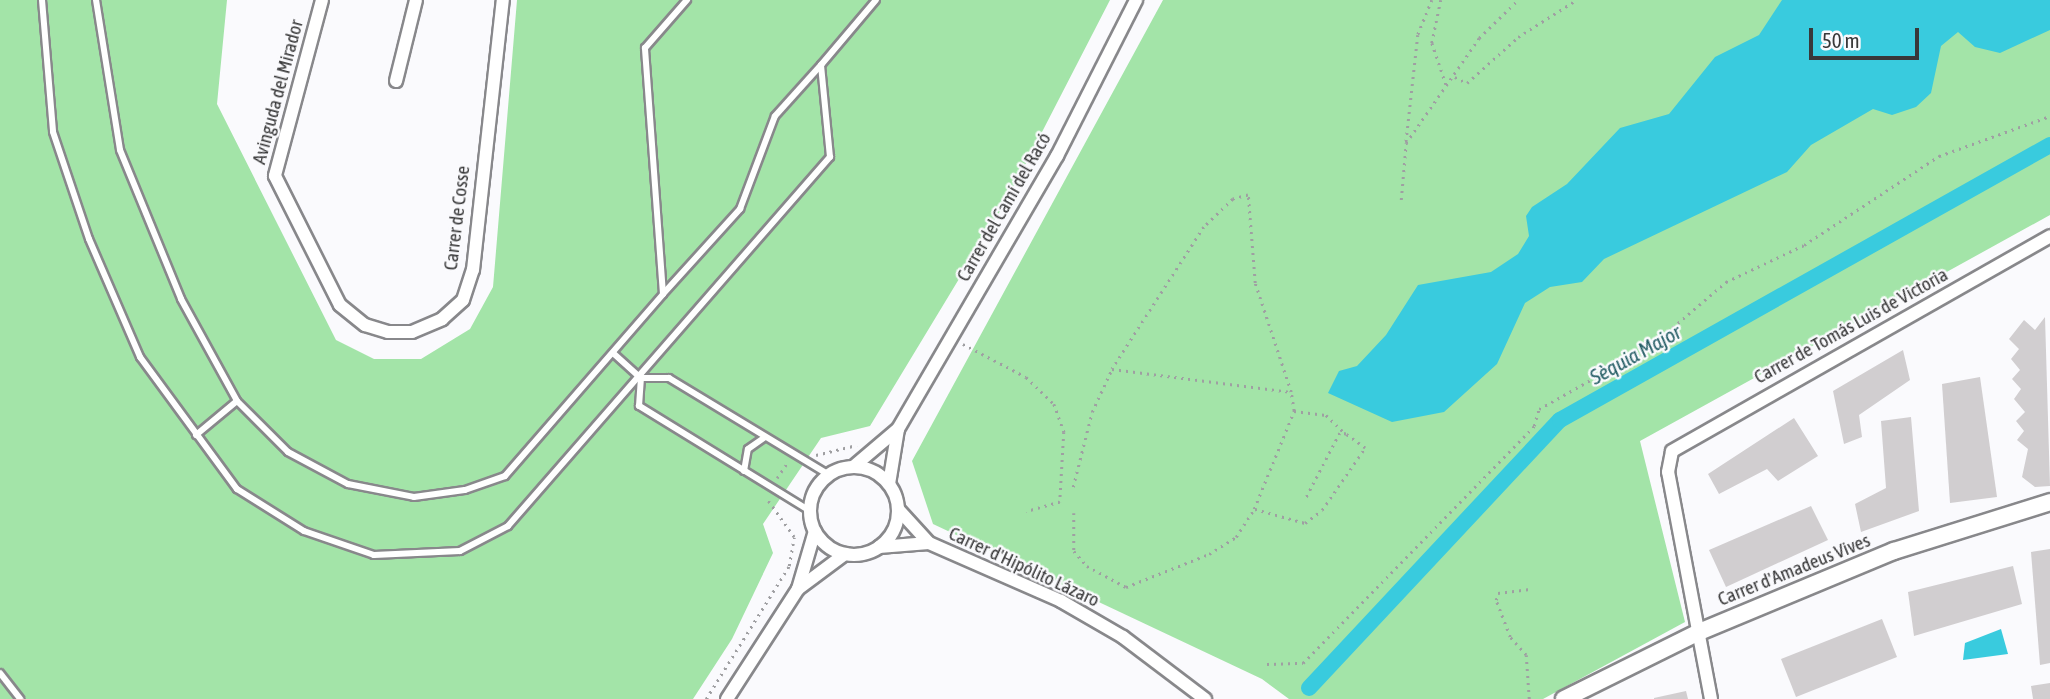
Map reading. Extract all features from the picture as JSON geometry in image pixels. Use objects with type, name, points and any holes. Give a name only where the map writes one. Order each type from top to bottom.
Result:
[{"type":"street","name":"Avinguda del Mirador","points":[[322,0],[275,176],[340,304]]},
{"type":"street","points":[[396,80],[416,0]]},
{"type":"street","name":"Carrer de Cosse","points":[[340,304],[365,325],[412,332],[442,320],[463,300],[472,270],[503,0]]},
{"type":"street","name":"Carrer del Camí del Racó","points":[[853,467],[898,429],[1057,156],[1136,0]]},
{"type":"street","name":"Carrer de Tomás Luis de Victoria","points":[[1699,632],[1668,472],[1672,451],[2050,236]]},
{"type":"street","name":"Carrer del Camí del Racó","points":[[889,484],[898,429]]},
{"type":"street","points":[[727,699],[798,589],[815,531],[810,511],[828,475],[853,467],[889,484],[898,509],[893,531],[879,547],[845,554],[798,589]]},
{"type":"street","name":"Carrer d'Amadeus Vives","points":[[1564,699],[1699,632],[1894,551],[2050,502]]},
{"type":"street","name":"Carrer d'Hipólito Lázaro","points":[[898,509],[929,544],[1072,607],[1205,699]]},
{"type":"street","points":[[815,531],[845,554]]},
{"type":"street","name":"Carrer d'Hipólito Lázaro","points":[[879,547],[929,544]]},
{"type":"street","points":[[1699,632],[1711,699]]},
{"type":"lane","points":[[42,0],[53,132],[89,239],[140,358],[237,489],[304,531],[374,555],[460,551],[508,526],[641,378],[830,157],[821,65]]},
{"type":"lane","points":[[96,0],[120,150],[181,299],[237,401],[288,452],[348,484],[414,497],[465,490],[505,476],[740,209],[775,116],[876,0]]},
{"type":"lane","points":[[663,294],[645,48],[687,0]]},
{"type":"lane","points":[[613,353],[641,378],[669,377],[828,475]]},
{"type":"lane","points":[[641,378],[639,406],[810,511]]},
{"type":"lane","points":[[196,435],[237,401]]},
{"type":"lane","points":[[744,471],[748,449],[764,438]]},
{"type":"lane","points":[[0,673],[20,699]]},
{"type":"path","points":[[1401,200],[1418,35],[1433,0]]},
{"type":"path","points":[[1441,0],[1432,43],[1447,87]]},
{"type":"path","points":[[1406,143],[1479,38],[1518,0]]},
{"type":"path","points":[[1454,77],[1467,83],[1518,37],[1576,0]]},
{"type":"path","points":[[1267,664],[1303,663],[1534,426],[1539,409],[1651,346],[1726,282],[1804,245],[1938,156],[2050,117]]},
{"type":"path","points":[[1073,487],[1092,412],[1112,369],[1205,228],[1233,199],[1248,195],[1255,283],[1291,392],[1294,411],[1254,509],[1236,537],[1209,554],[1126,587],[1087,566],[1074,551],[1074,513]]},
{"type":"path","points":[[951,338],[1026,377],[1054,404],[1063,432],[1059,502],[1026,512]]},
{"type":"path","points":[[1112,369],[1291,392]]},
{"type":"path","points":[[1254,509],[1305,523],[1322,510],[1365,448],[1326,415],[1294,411]]},
{"type":"path","points":[[1306,498],[1340,433],[1346,434]]},
{"type":"path","points":[[706,699],[789,566],[794,537],[765,496],[797,448],[817,455],[865,443]]},
{"type":"path","points":[[1530,699],[1526,655],[1510,637],[1496,600],[1498,593],[1532,589]]},
{"type":"green space","points":[[0,0],[227,0],[217,104],[336,340],[374,359],[421,359],[470,329],[493,287],[517,0],[1110,0],[1008,198],[870,426],[821,438],[763,524],[773,553],[732,639],[693,699],[0,699]]},
{"type":"green space","points":[[1163,0],[2050,0],[2050,215],[1640,441],[1685,622],[1543,699],[1289,699],[1262,679],[933,524],[912,461]]},
{"type":"water","points":[[1782,0],[2050,0],[2050,30],[2000,53],[1975,47],[1958,32],[1941,46],[1931,93],[1916,107],[1892,115],[1873,109],[1811,145],[1787,172],[1604,259],[1582,282],[1550,287],[1525,303],[1497,364],[1444,412],[1392,422],[1328,393],[1339,371],[1357,366],[1386,335],[1418,285],[1491,272],[1518,254],[1529,236],[1526,216],[1532,207],[1567,184],[1620,128],[1669,114],[1715,57],[1759,35]]},
{"type":"water","points":[[2001,629],[2008,654],[1963,660],[1965,643]]},
{"type":"building","points":[[2045,317],[2050,486],[2035,487],[2022,477],[2028,449],[2017,440],[2024,431],[2016,421],[2025,412],[2014,399],[2021,389],[2012,379],[2020,370],[2011,359],[2019,349],[2009,339],[2024,320],[2035,330]]},
{"type":"building","points":[[1903,350],[1910,380],[1859,415],[1862,437],[1844,444],[1833,391]]},
{"type":"building","points":[[1980,377],[1997,497],[1950,503],[1942,384]]},
{"type":"building","points":[[1911,417],[1919,511],[1861,532],[1855,504],[1886,488],[1881,421]]},
{"type":"building","points":[[1794,418],[1818,456],[1778,481],[1767,469],[1719,494],[1708,474]]},
{"type":"building","points":[[1811,506],[1828,540],[1726,587],[1709,550]]},
{"type":"building","points":[[2050,549],[2050,663],[2040,665],[2031,552]]},
{"type":"building","points":[[2013,566],[2022,604],[1914,636],[1908,592]]},
{"type":"building","points":[[1882,619],[1897,657],[1796,697],[1781,659]]},
{"type":"building","points":[[2050,683],[2050,699],[2033,699],[2031,686]]},
{"type":"building","points":[[1686,691],[1688,699],[1654,699],[1654,698]]},
{"type":"waterway","name":"Sèquia Major","points":[[1309,688],[1560,420],[2050,145]]}]
